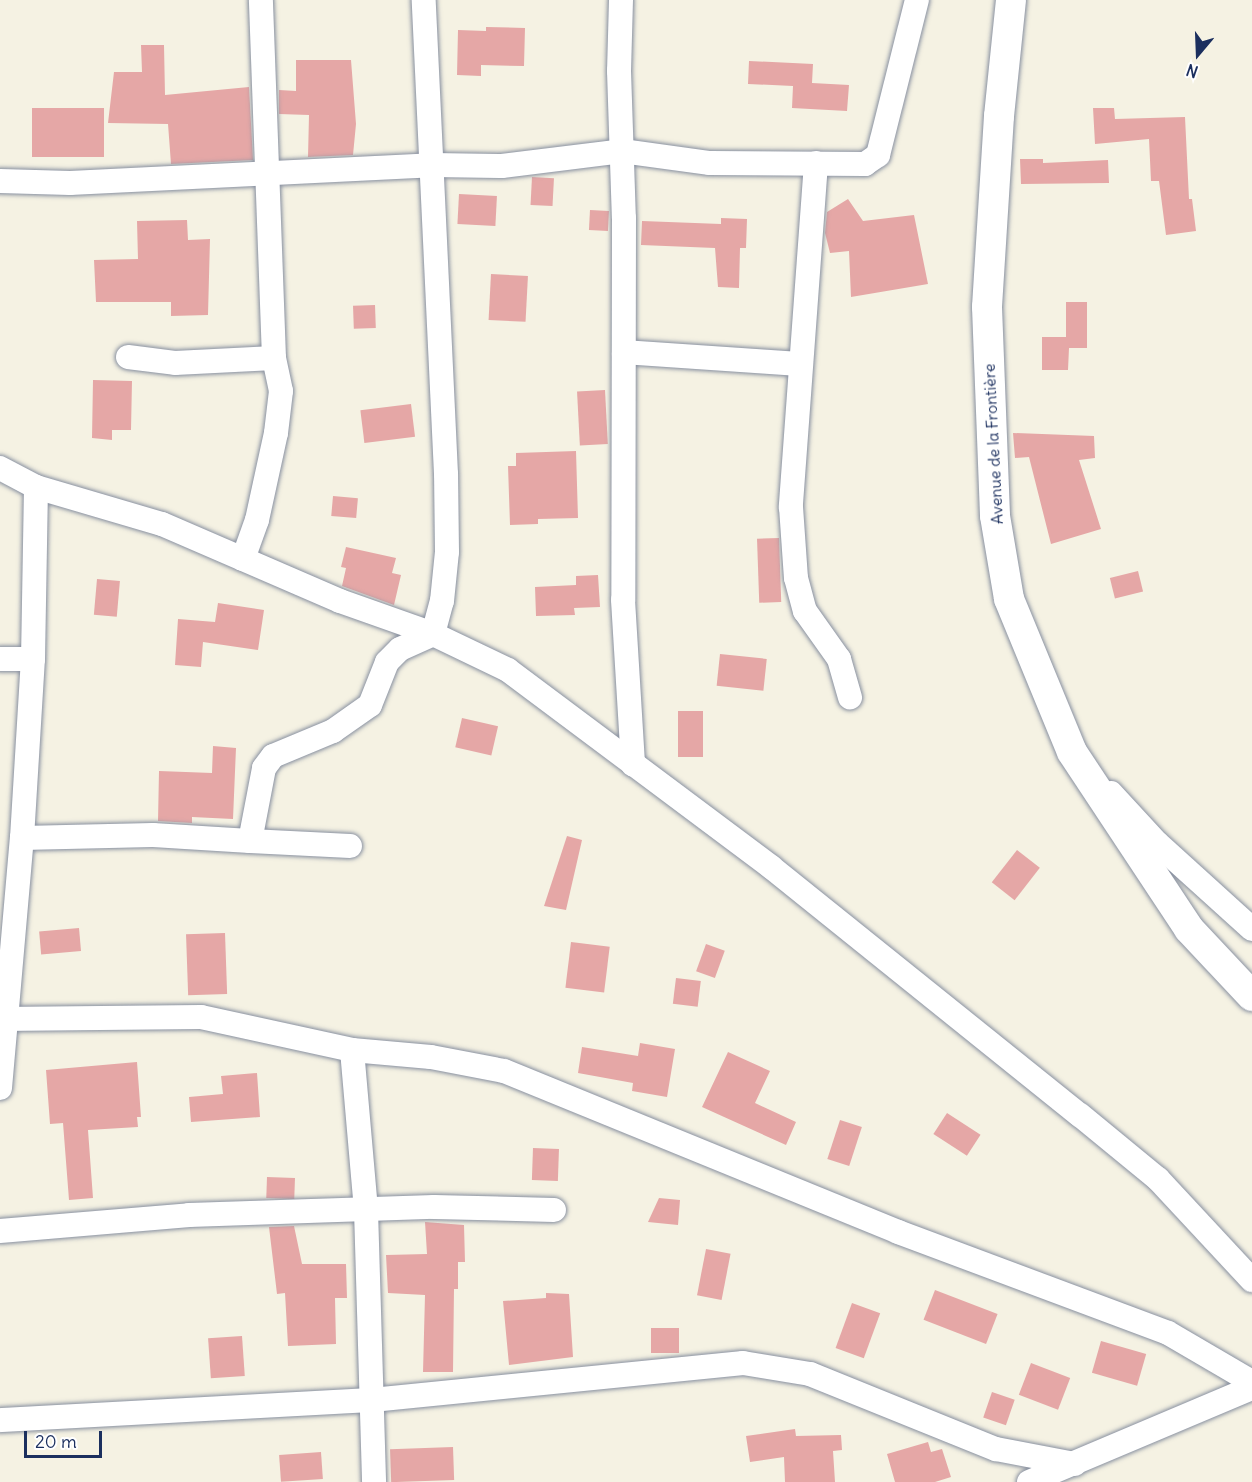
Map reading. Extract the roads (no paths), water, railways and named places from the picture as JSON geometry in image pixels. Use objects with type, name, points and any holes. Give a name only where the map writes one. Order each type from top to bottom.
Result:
[{"type":"street","points":[[243,559],[257,520],[276,433],[281,391],[274,358],[261,0]]},
{"type":"street","points":[[424,0],[447,552],[442,601],[433,634]]},
{"type":"street","points":[[621,0],[624,352],[623,600],[633,765]]},
{"type":"street","points":[[0,182],[70,183],[432,165],[502,166],[622,151],[710,163],[865,164],[878,155],[917,0]]},
{"type":"street","name":"Avenue de la Frontière","points":[[1011,0],[999,116],[987,307],[994,516],[1009,599],[1072,752],[1189,929],[1252,996]]},
{"type":"street","points":[[816,164],[799,364],[791,507],[796,578],[806,610],[839,659],[850,697]]},
{"type":"street","points":[[624,352],[799,364]]},
{"type":"street","points":[[128,357],[175,363],[274,358]]},
{"type":"street","points":[[0,468],[36,487],[162,524],[243,559],[433,634],[508,670],[771,867],[1158,1179],[1252,1280]]},
{"type":"street","points":[[0,1088],[3,1019],[22,838],[33,659],[36,487]]},
{"type":"street","points":[[250,841],[264,768],[273,756],[333,731],[359,713],[378,690],[387,662],[400,649],[433,634]]},
{"type":"street","points":[[0,659],[33,659]]},
{"type":"street","points":[[1072,752],[1157,843],[1252,929]]},
{"type":"street","points":[[22,838],[153,835],[350,846]]},
{"type":"street","points":[[3,1019],[201,1017],[352,1050],[431,1057],[504,1071],[898,1232],[1168,1333],[1252,1382]]},
{"type":"street","points":[[352,1050],[366,1210],[374,1482]]},
{"type":"street","points":[[0,1231],[189,1215],[366,1210],[554,1210]]},
{"type":"street","points":[[0,1420],[372,1400],[743,1363],[810,1374],[996,1449],[1075,1464]]},
{"type":"street","points":[[1029,1482],[1252,1388]]}]
